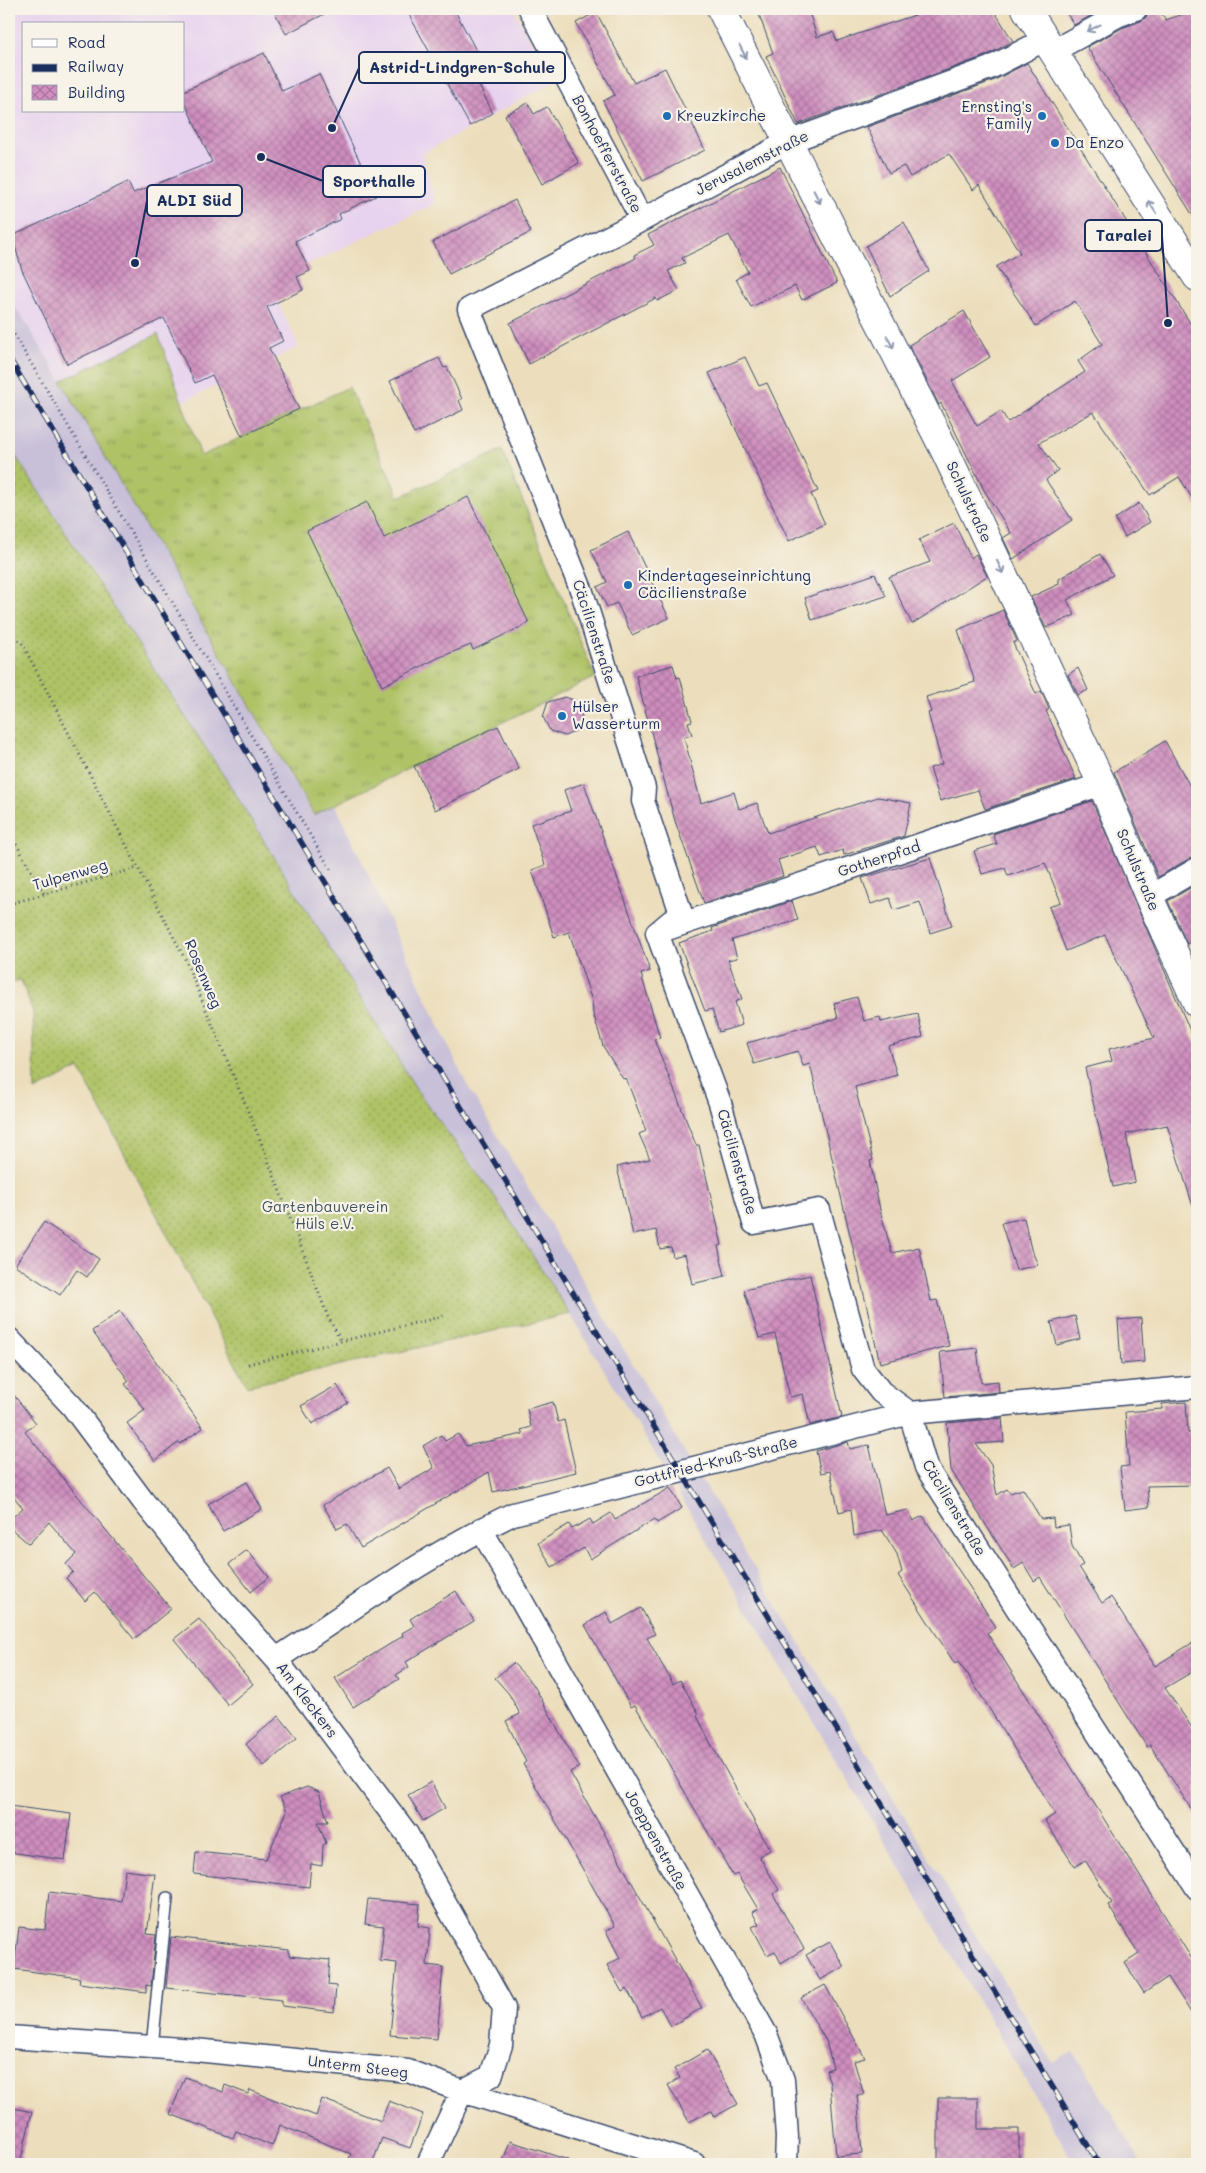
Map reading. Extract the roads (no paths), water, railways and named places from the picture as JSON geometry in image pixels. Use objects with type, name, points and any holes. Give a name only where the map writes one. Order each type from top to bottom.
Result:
[{"type":"street","name":"Bonhoefferstraße","points":[[530,9],[642,220]]},
{"type":"street","name":"Schulstraße","points":[[721,9],[946,454],[1102,784],[1149,897],[1197,1003]]},
{"type":"street","points":[[1026,9],[1197,277]]},
{"type":"street","name":"Jerusalemstraße","points":[[468,309],[642,220],[788,142],[990,68],[1136,9]]},
{"type":"street","name":"Cäcilienstraße","points":[[468,309],[582,592],[644,788],[643,801],[681,913],[657,933],[720,1103],[754,1223],[819,1210],[863,1369],[881,1392],[910,1413],[926,1468],[1197,1888]]},
{"type":"street","name":"Gotherpfad","points":[[657,933],[1102,784]]},
{"type":"street","points":[[1149,897],[1197,869]]},
{"type":"street","name":"Am Kleckers","points":[[9,1339],[72,1406],[143,1500],[227,1605],[276,1659],[407,1834],[504,2008],[501,2045],[491,2076],[462,2091]]},
{"type":"street","name":"Gottfried-Kruß-Straße","points":[[276,1659],[376,1593],[481,1529],[513,1514],[910,1413],[1197,1387]]},
{"type":"street","name":"Joeppenstraße","points":[[481,1529],[766,2034],[782,2080],[787,2136],[786,2164]]},
{"type":"street","name":"Unterm Steeg","points":[[9,2037],[152,2047],[408,2071],[462,2091],[694,2164]]},
{"type":"street","points":[[428,2164],[462,2091]]},
{"type":"lane","points":[[152,2047],[166,1898]]},
{"type":"railway","points":[[9,358],[1099,2164]]},
{"type":"place","name":"Kreuzkirche","points":[[667,116]]},
{"type":"place","name":"Ernsting's Family","points":[[1042,116]]},
{"type":"place","name":"Astrid-Lindgren-Schule","points":[[332,128]]},
{"type":"place","name":"Da Enzo","points":[[1055,143]]},
{"type":"place","name":"Sporthalle","points":[[261,157]]},
{"type":"place","name":"ALDI Süd","points":[[135,263]]},
{"type":"place","name":"Taralei","points":[[1168,323]]},
{"type":"place","name":"Kindertageseinrichtung Cäcilienstraße","points":[[628,585]]},
{"type":"place","name":"Hülser Wasserturm","points":[[562,716]]},
{"type":"park label","name":"Gartenbauverein Hüls e.V.","points":[[325,1216]]}]
